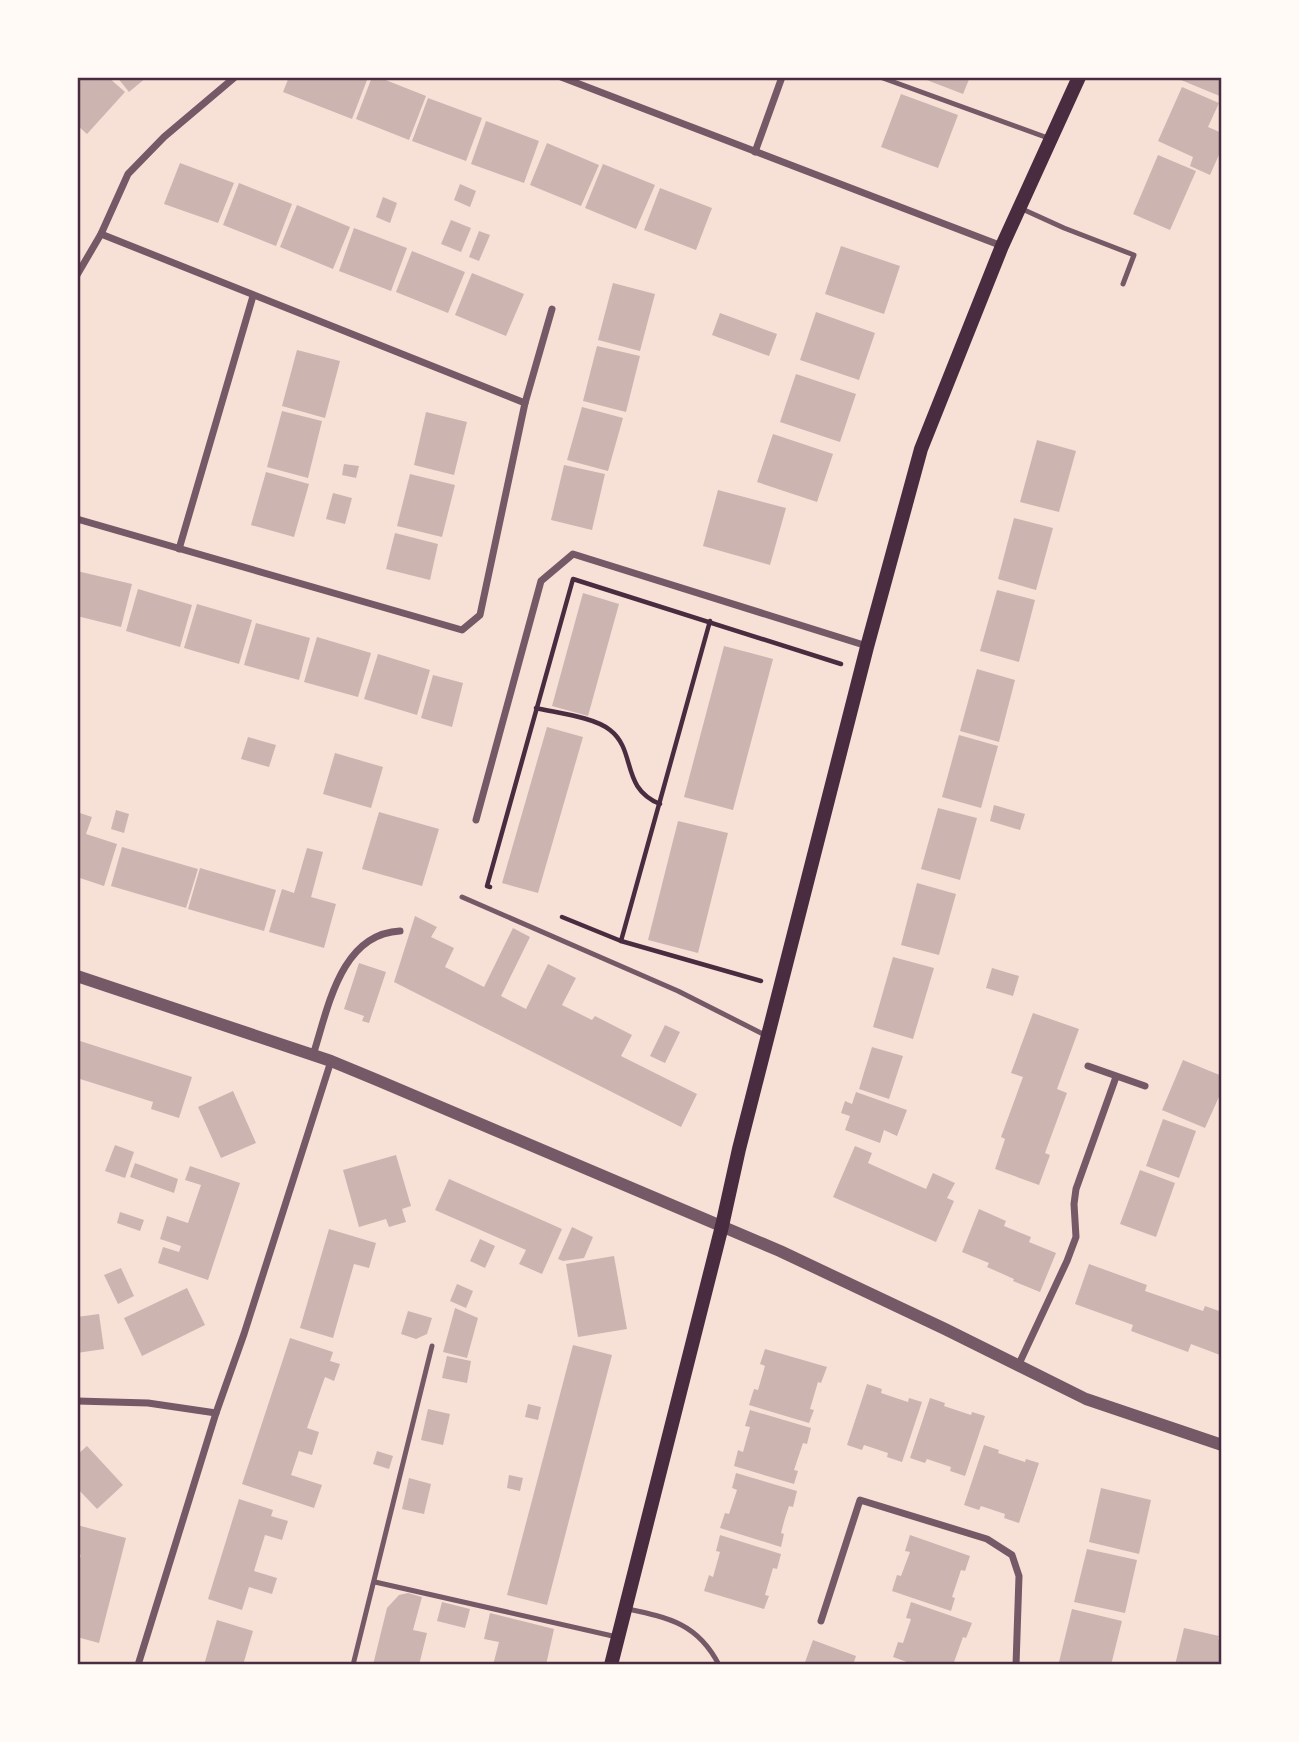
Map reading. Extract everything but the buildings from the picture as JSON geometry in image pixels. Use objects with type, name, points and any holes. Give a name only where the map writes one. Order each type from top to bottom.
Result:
[{"type":"main road","points":[[611,1665],[723,1226],[739,1149],[867,647],[921,449],[1002,246],[1079,77]]},
{"type":"street","points":[[77,275],[101,234],[128,174],[164,137],[235,77]]},
{"type":"street","points":[[561,77],[1002,246]]},
{"type":"street","points":[[755,152],[782,77]]},
{"type":"street","points":[[101,234],[525,404]]},
{"type":"street","points":[[179,549],[253,296]]},
{"type":"street","points":[[77,519],[462,630],[480,615],[525,404],[552,309]]},
{"type":"street","points":[[476,820],[541,582],[573,554],[867,647]]},
{"type":"street","points":[[313,1055],[337,985],[356,950],[390,931],[400,931]]},
{"type":"street","points":[[77,976],[331,1061],[723,1226],[932,1323],[1087,1399],[1222,1445]]},
{"type":"street","points":[[138,1665],[216,1413],[331,1061]]},
{"type":"street","points":[[1088,1066],[1145,1086]]},
{"type":"street","points":[[1018,1366],[1068,1261],[1076,1237],[1076,1189],[1116,1077]]},
{"type":"street","points":[[77,1401],[148,1403],[216,1413]]},
{"type":"street","points":[[821,1621],[860,1500],[986,1539],[1012,1555],[1020,1576],[1016,1665]]},
{"type":"lane","points":[[880,77],[1051,139]]},
{"type":"lane","points":[[1020,208],[1063,228],[1134,255],[1123,284]]},
{"type":"lane","points":[[462,897],[678,991],[768,1037]]},
{"type":"lane","points":[[353,1665],[432,1346]]},
{"type":"lane","points":[[375,1582],[617,1637]]},
{"type":"lane","points":[[625,1608],[675,1620],[700,1636],[719,1665]]},
{"type":"path","points":[[499,891],[487,886],[572,579],[862,670]]},
{"type":"path","points":[[621,941],[710,621]]},
{"type":"path","points":[[536,708],[591,721],[611,730],[623,744],[631,775],[645,799],[660,804]]},
{"type":"path","points":[[560,916],[621,941],[781,986]]}]
